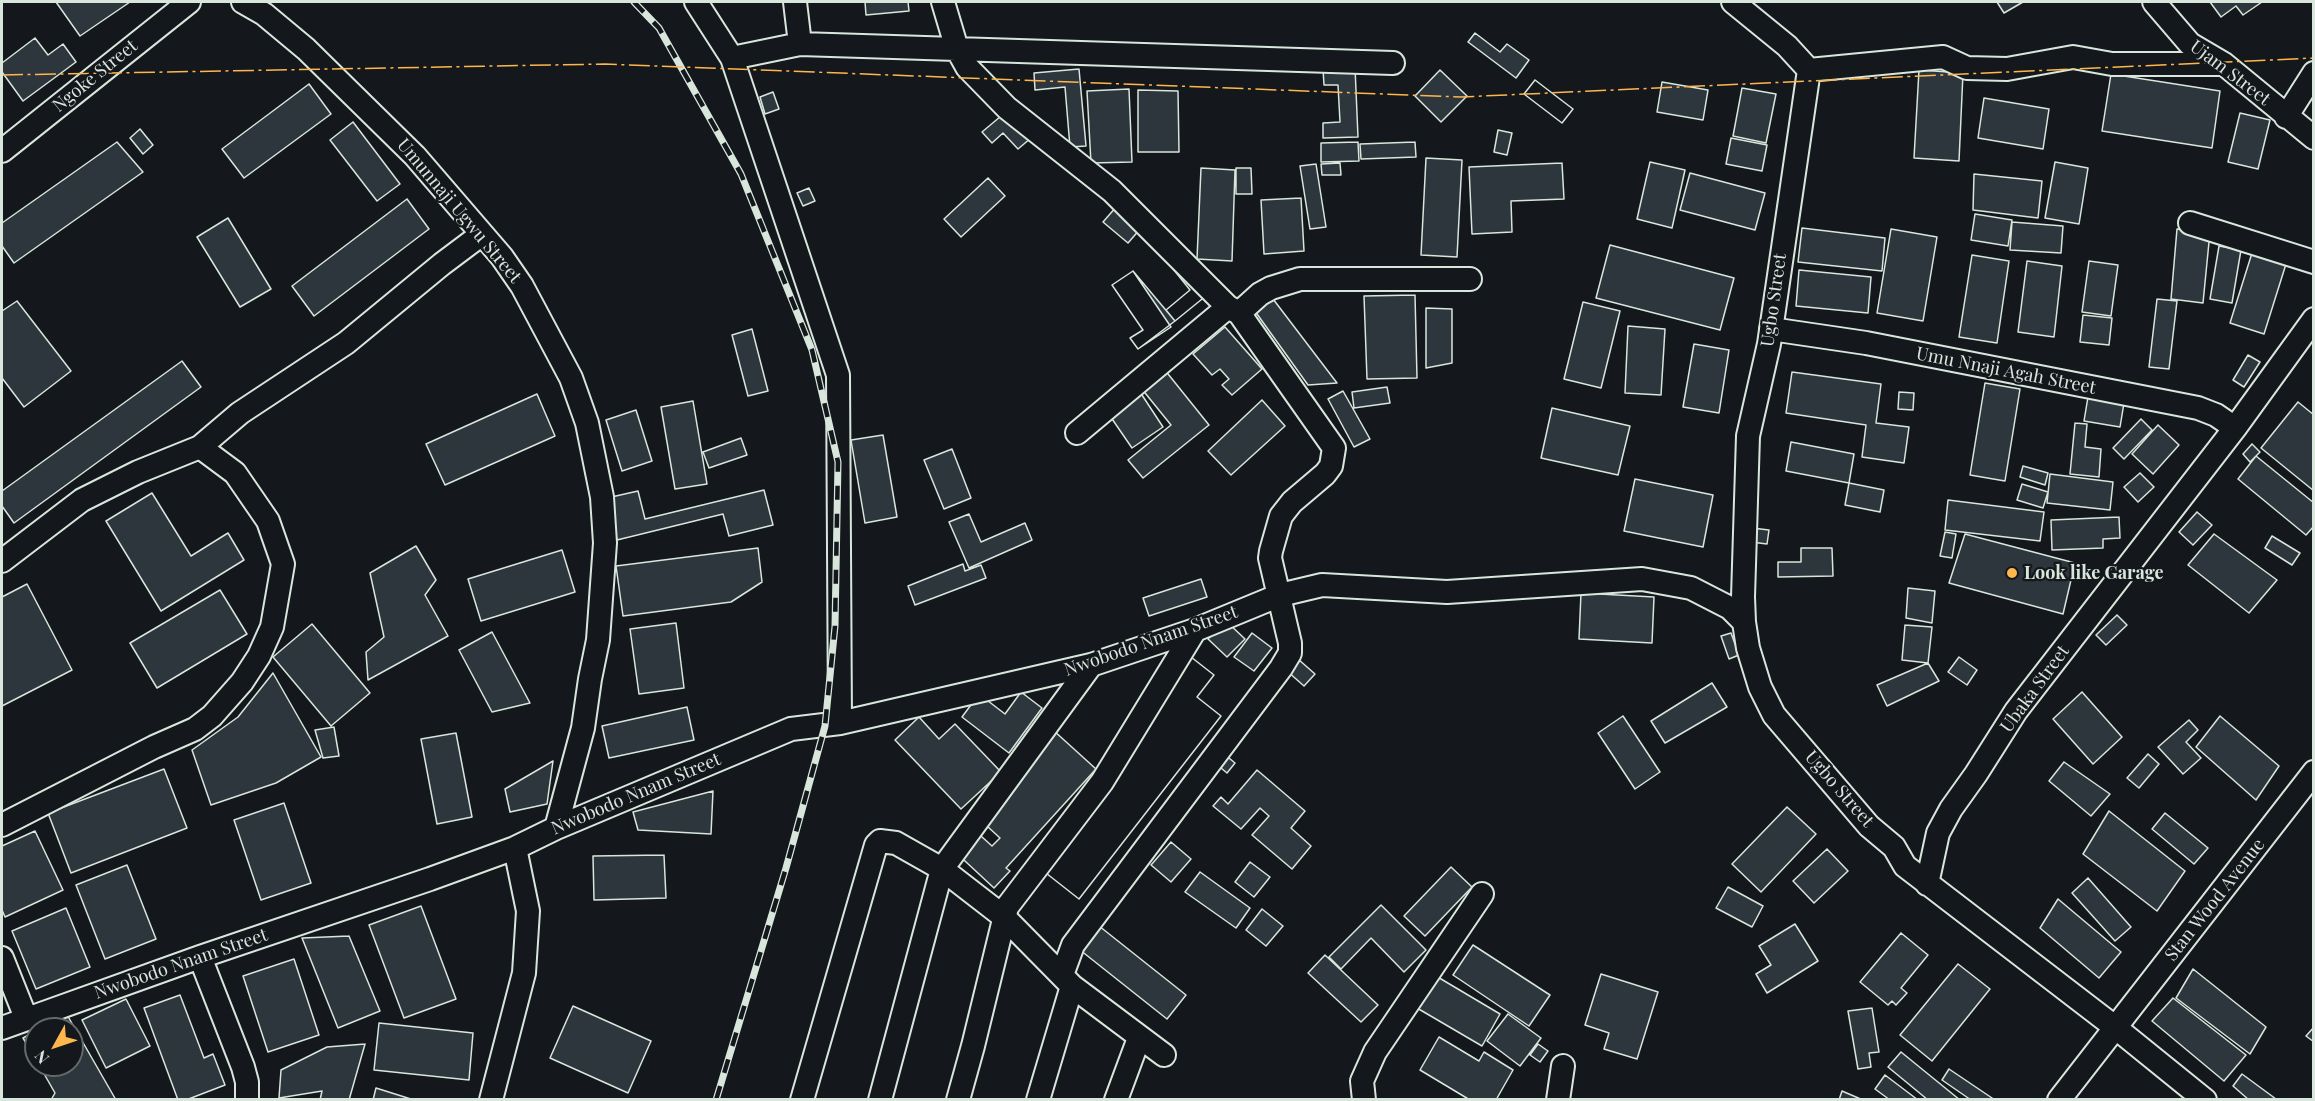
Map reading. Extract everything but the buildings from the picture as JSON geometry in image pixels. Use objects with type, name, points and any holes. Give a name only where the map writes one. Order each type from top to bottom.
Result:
[{"type":"street","name":"Ngoke Street","points":[[2,152],[189,2]]},
{"type":"street","name":"Umunnaji Ugwu Street","points":[[243,2],[264,14],[306,49],[415,156],[482,234],[522,286],[571,378],[587,423],[602,497],[605,543],[598,640],[583,729],[556,828]]},
{"type":"street","points":[[696,2],[732,58],[838,375],[840,723]]},
{"type":"street","points":[[795,2],[800,44]]},
{"type":"street","points":[[943,2],[957,49],[967,67],[1007,108],[1112,191],[1233,310],[1334,448],[1331,466],[1326,474],[1292,502],[1281,516],[1270,558],[1280,595],[1290,653],[1073,945],[1067,980],[1038,1100]]},
{"type":"street","points":[[1733,2],[1787,46],[1809,70],[1943,57],[1967,68],[2007,69],[2073,57],[2112,64],[2223,64]]},
{"type":"street","name":"Ujam Street","points":[[2154,2],[2190,44],[2223,64],[2313,138]]},
{"type":"street","points":[[732,58],[800,44],[1393,63]]},
{"type":"street","name":"Ugbo Street","points":[[1809,70],[1771,329],[1748,436],[1743,622],[1760,687],[1774,715],[1869,826],[1894,847],[1905,866],[1927,884]]},
{"type":"street","points":[[2286,117],[2313,73]]},
{"type":"street","points":[[2190,223],[2313,262]]},
{"type":"street","points":[[2,561],[82,500],[138,472],[200,447],[240,413],[346,343],[482,234]]},
{"type":"street","points":[[1077,434],[1233,310],[1271,288],[1300,279],[1470,279]]},
{"type":"street","name":"Ubaka Street","points":[[1927,884],[1938,833],[1951,809],[2016,711],[2235,428],[2313,319]]},
{"type":"street","name":"Umu Nnaji Agah Street","points":[[1771,329],[1866,343],[2198,408],[2216,415],[2235,428]]},
{"type":"street","points":[[2,825],[154,747],[195,729],[212,716],[242,682],[259,656],[272,627],[283,564],[268,521],[235,473],[200,447]]},
{"type":"street","name":"Nwobodo Nnam Street","points":[[29,1017],[515,848],[556,828],[790,729],[840,723],[1091,665],[1195,630],[1280,595],[1322,585],[1447,592],[1642,579],[1691,588],[1730,608],[1743,622]]},
{"type":"street","points":[[958,1100],[974,1046],[1004,917],[1011,900],[1102,782],[1195,630]]},
{"type":"street","points":[[879,1100],[942,869],[1091,665]]},
{"type":"street","name":"Stan Wood Avenue","points":[[2059,1100],[2313,772]]},
{"type":"street","points":[[802,1100],[876,845],[880,841],[896,843],[942,869],[1004,917],[1067,980],[1139,1038],[1164,1055]]},
{"type":"street","points":[[491,1100],[524,973],[528,911],[515,848]]},
{"type":"street","points":[[1927,884],[1945,894],[2205,1100]]},
{"type":"street","points":[[1364,1100],[1362,1081],[1375,1052],[1482,894]]},
{"type":"street","points":[[200,957],[243,1067],[247,1082],[247,1100]]},
{"type":"street","points":[[2,958],[26,1017]]},
{"type":"street","name":"Nwobodo Nnam Street","points":[[2,1028],[24,1019]]},
{"type":"street","points":[[1120,1098],[1139,1038]]},
{"type":"street","points":[[1558,1100],[1563,1066]]},
{"type":"railway","points":[[634,2],[659,28],[741,174],[812,350],[838,462],[835,626],[825,726],[786,868],[716,1100]]},
{"type":"power","points":[[2,75],[605,64],[1461,97],[2314,58]]},
{"type":"place","name":"Look like Garage","points":[[2012,573]]}]
